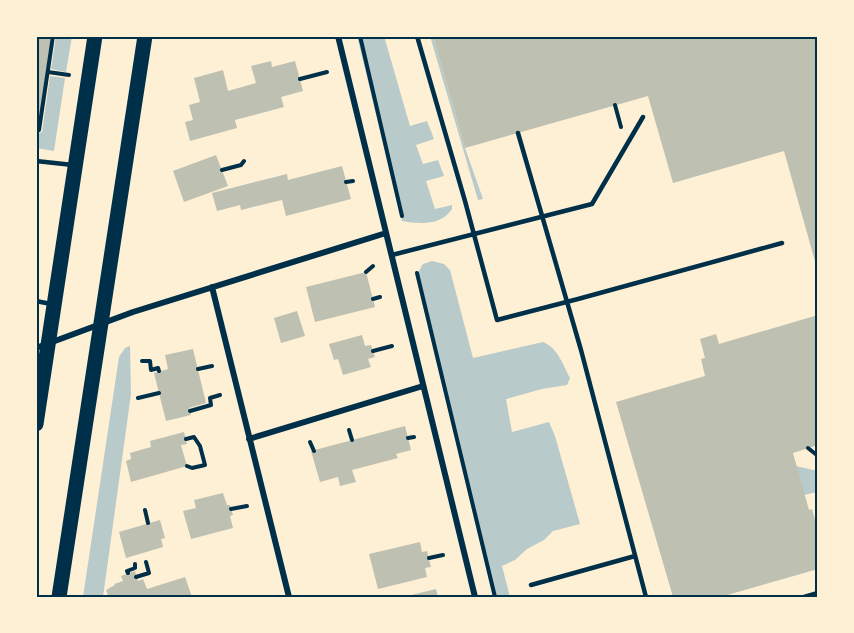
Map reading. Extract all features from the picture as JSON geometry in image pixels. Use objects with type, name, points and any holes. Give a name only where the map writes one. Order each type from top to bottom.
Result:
[{"type":"main road","points":[[36,424],[42,346],[55,304],[95,36]]},
{"type":"main road","points":[[59,597],[145,36]]},
{"type":"street","points":[[338,36],[475,597]]},
{"type":"street","points":[[42,346],[212,286],[386,233]]},
{"type":"street","points":[[212,286],[289,597]]},
{"type":"street","points":[[249,439],[423,386]]},
{"type":"lane","points":[[417,36],[497,320],[782,243]]},
{"type":"lane","points":[[392,255],[592,204],[643,117]]},
{"type":"lane","points":[[518,133],[584,362],[646,597]]},
{"type":"lane","points":[[36,161],[76,166]]},
{"type":"lane","points":[[36,301],[55,304]]},
{"type":"lane","points":[[531,585],[635,556]]},
{"type":"lane","points":[[804,597],[818,593]]},
{"type":"path","points":[[36,131],[39,130],[53,36]]},
{"type":"path","points":[[360,36],[402,216]]},
{"type":"path","points":[[48,72],[69,75]]},
{"type":"path","points":[[300,79],[327,72]]},
{"type":"path","points":[[222,170],[240,165],[244,161]]},
{"type":"path","points":[[346,182],[353,181]]},
{"type":"path","points":[[366,272],[373,266]]},
{"type":"path","points":[[417,273],[495,597]]},
{"type":"path","points":[[373,299],[380,297]]},
{"type":"path","points":[[373,351],[392,346]]},
{"type":"path","points":[[142,361],[150,361],[151,370],[158,368],[159,371]]},
{"type":"path","points":[[198,369],[212,366]]},
{"type":"path","points":[[138,398],[159,393]]},
{"type":"path","points":[[190,411],[212,405],[210,398],[219,395]]},
{"type":"path","points":[[349,430],[352,440]]},
{"type":"path","points":[[186,440],[194,437],[200,446],[205,465],[192,468],[187,466]]},
{"type":"path","points":[[408,438],[414,437]]},
{"type":"path","points":[[310,442],[314,451]]},
{"type":"path","points":[[808,448],[818,456]]},
{"type":"path","points":[[231,509],[247,506]]},
{"type":"path","points":[[145,510],[148,523]]},
{"type":"path","points":[[429,558],[443,555]]},
{"type":"path","points":[[136,577],[149,573],[146,562]]},
{"type":"path","points":[[128,573],[127,571],[135,568],[135,564]]},
{"type":"shaded area","points":[[56,36],[72,36],[66,72],[51,69]]},
{"type":"shaded area","points":[[357,36],[384,36],[410,126],[427,121],[434,139],[416,145],[423,164],[438,160],[444,176],[426,181],[435,209],[452,205],[447,215],[436,221],[423,223],[402,221]]},
{"type":"shaded area","points":[[430,36],[433,36],[465,148],[483,199],[478,200]]},
{"type":"shaded area","points":[[50,76],[65,78],[54,151],[36,148],[36,134],[42,132]]},
{"type":"shaded area","points":[[432,261],[444,264],[450,270],[473,358],[543,342],[553,348],[570,378],[567,385],[506,399],[512,432],[549,422],[580,524],[553,531],[515,560],[502,566],[510,597],[493,597],[416,276],[423,264]]},
{"type":"shaded area","points":[[130,346],[131,394],[103,597],[83,597],[119,357],[125,348]]},
{"type":"shaded area","points":[[796,466],[818,471],[818,492],[804,495]]},
{"type":"building","points":[[36,36],[53,36],[39,130],[36,131]]},
{"type":"building","points":[[433,36],[818,36],[818,272],[784,151],[673,183],[648,96],[465,148]]},
{"type":"building","points":[[271,61],[272,67],[295,61],[303,91],[281,97],[284,107],[235,120],[237,128],[190,141],[185,122],[193,120],[189,105],[200,102],[194,78],[223,70],[228,91],[256,83],[251,66]]},
{"type":"building","points":[[216,155],[228,186],[184,202],[173,171]]},
{"type":"building","points":[[342,166],[351,199],[286,216],[282,200],[241,210],[240,205],[217,211],[212,193],[287,174],[288,180]]},
{"type":"building","points":[[366,272],[375,307],[315,322],[306,287]]},
{"type":"building","points":[[297,311],[305,336],[281,343],[274,318]]},
{"type":"building","points":[[818,315],[818,445],[793,453],[809,510],[812,509],[818,530],[818,569],[720,597],[673,597],[616,402],[705,376],[701,359],[705,358],[700,339],[716,334],[719,344]]},
{"type":"building","points":[[362,335],[365,346],[371,345],[375,357],[368,359],[371,367],[343,375],[338,359],[334,360],[329,344]]},
{"type":"building","points":[[193,349],[206,403],[189,408],[191,415],[166,421],[154,373],[168,369],[165,355]]},
{"type":"building","points":[[405,426],[411,450],[396,454],[398,458],[352,470],[356,482],[340,486],[338,477],[320,482],[311,451]]},
{"type":"building","points":[[184,432],[187,444],[181,445],[187,466],[131,482],[126,461],[131,459],[130,453],[151,447],[150,441]]},
{"type":"building","points":[[223,493],[233,515],[230,516],[233,528],[191,539],[183,511],[196,508],[194,500]]},
{"type":"building","points":[[160,520],[165,538],[161,539],[163,547],[126,558],[119,532]]},
{"type":"building","points":[[420,542],[422,552],[427,551],[431,567],[425,568],[427,577],[378,589],[369,554]]},
{"type":"building","points":[[135,571],[138,581],[143,579],[147,589],[185,577],[192,597],[109,597],[106,590],[123,581],[121,576]]},
{"type":"building","points":[[436,589],[438,597],[407,597],[407,596]]}]
